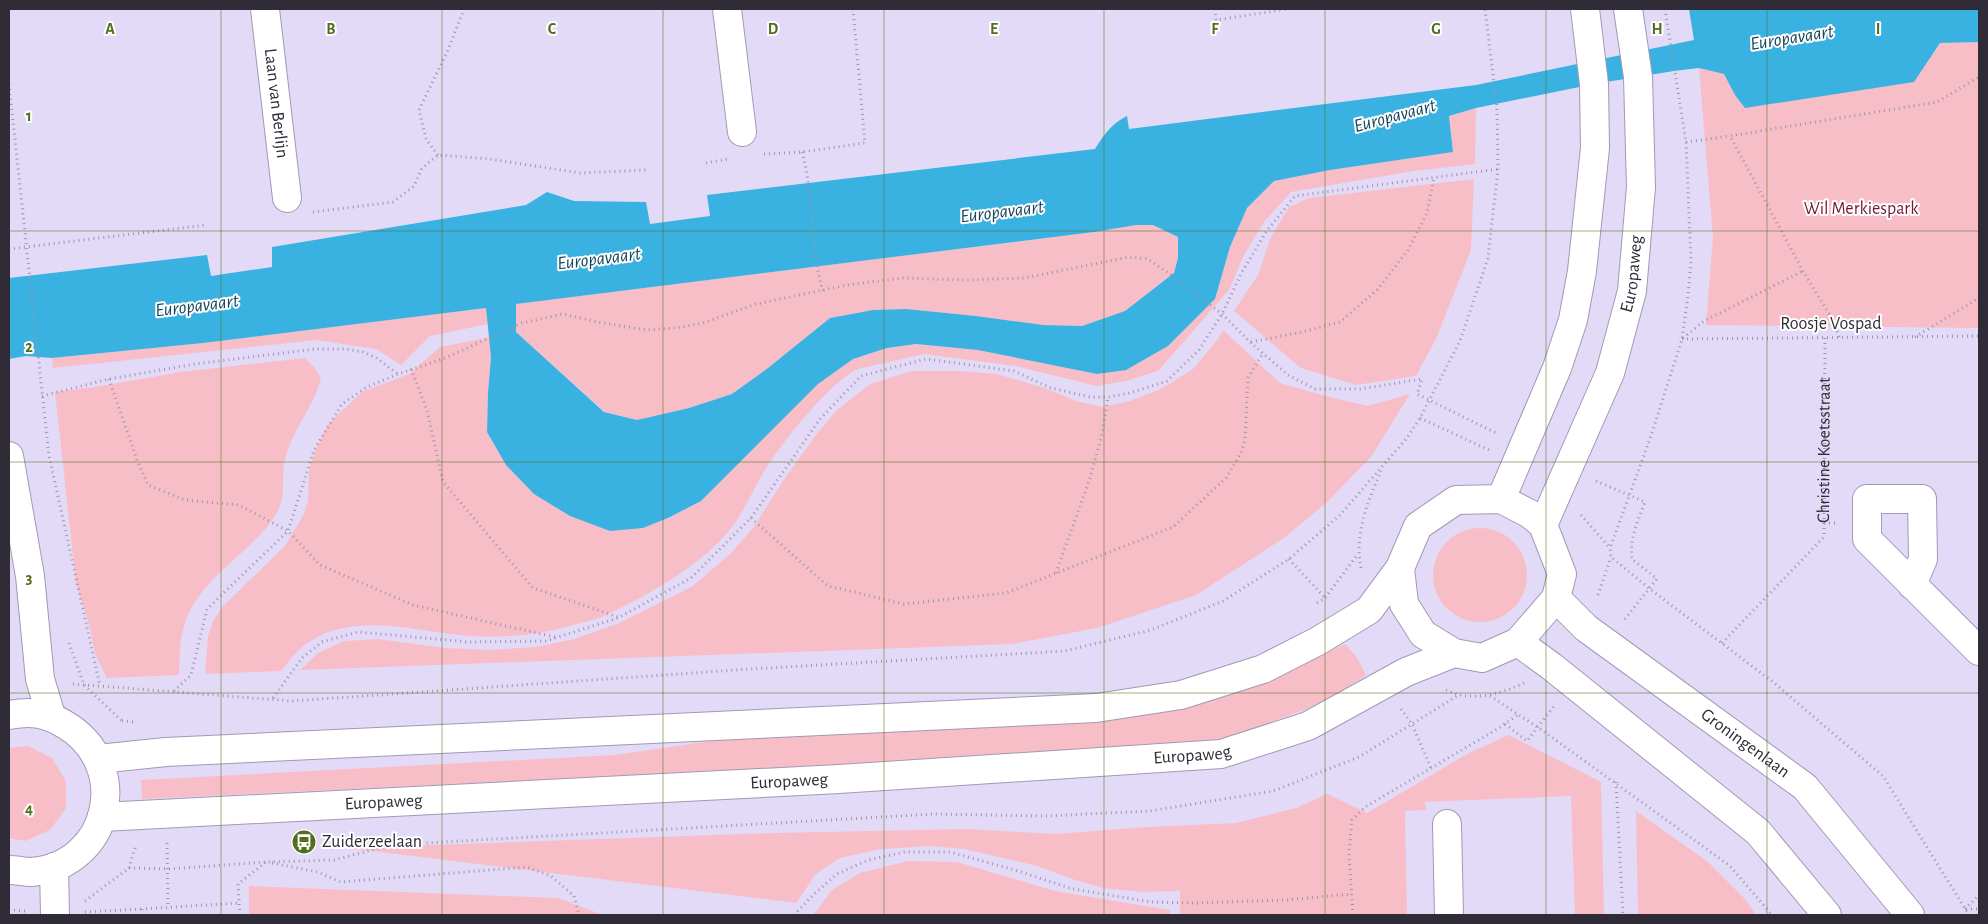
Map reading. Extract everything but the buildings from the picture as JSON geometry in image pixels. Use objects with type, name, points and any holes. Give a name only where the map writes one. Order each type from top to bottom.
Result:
[{"type":"main road","name":"Laan van Berlijn","points":[[265,9],[298,205]]},
{"type":"main road","points":[[727,9],[738,145]]},
{"type":"main road","points":[[1502,500],[1557,368],[1573,320],[1582,271],[1595,148],[1593,72],[1585,9]]},
{"type":"main road","name":"Europaweg","points":[[1543,526],[1610,373],[1632,291],[1641,187],[1636,64],[1628,9]]},
{"type":"main road","points":[[9,456],[30,576],[40,679],[51,716]]},
{"type":"main road","points":[[98,758],[166,752],[1096,708],[1181,695],[1263,669],[1318,642],[1369,610],[1400,568],[1418,526],[1456,500],[1502,500],[1530,514],[1543,526],[1562,574],[1556,598],[1518,642],[1482,658],[1454,653],[1423,634],[1404,604],[1400,568]]},
{"type":"main road","points":[[1912,584],[1979,650]]},
{"type":"main road","name":"Groningenlaan","points":[[1556,598],[1586,628],[1806,787],[1910,915]]},
{"type":"main road","points":[[1518,642],[1551,666],[1758,832],[1827,915]]},
{"type":"main road","name":"Europaweg","points":[[102,817],[840,779],[1221,754],[1308,726],[1406,672],[1454,653]]},
{"type":"main road","points":[[9,715],[28,712],[51,716],[79,732],[98,758],[105,778],[106,797],[102,817],[92,838],[75,856],[54,867],[31,872],[9,870]]},
{"type":"main road","points":[[1447,824],[1449,915]]},
{"type":"main road","points":[[54,867],[55,915]]},
{"type":"path","points":[[438,155],[426,138],[419,110],[448,50],[464,9]]},
{"type":"path","points":[[763,154],[802,152],[865,143],[853,9]]},
{"type":"path","points":[[1215,9],[1216,20],[1259,11],[1288,9]]},
{"type":"path","points":[[84,685],[292,700],[740,669],[1065,651],[1151,630],[1223,601],[1289,558],[1340,515],[1407,438],[1420,418],[1460,341],[1488,258],[1498,169],[1497,106],[1485,9]]},
{"type":"path","points":[[1665,9],[1686,142],[1691,261],[1682,338],[1652,436],[1610,548],[1611,558],[1773,682],[1883,776],[1969,915]]},
{"type":"path","points":[[1686,142],[1937,102],[1979,78]]},
{"type":"path","points":[[9,84],[49,456],[100,686]]},
{"type":"path","points":[[1730,136],[1803,271],[1834,322],[1839,337]]},
{"type":"path","points":[[706,164],[738,145]]},
{"type":"path","points":[[802,152],[808,173],[818,274],[823,291]]},
{"type":"path","points":[[298,205],[393,202],[414,186],[422,168],[438,155],[490,159],[580,173],[646,170]]},
{"type":"path","points":[[273,698],[302,658],[322,642],[358,632],[470,642],[546,641],[618,618],[691,578],[751,518],[820,419],[861,376],[926,358],[1014,371],[1051,388],[1090,397],[1108,397],[1130,393],[1167,381],[1199,350],[1222,314],[1242,272],[1266,232],[1295,196],[1498,169]]},
{"type":"path","points":[[1250,342],[1302,332],[1340,322],[1378,289],[1408,250],[1427,213],[1434,177]]},
{"type":"path","points":[[9,249],[206,225]]},
{"type":"path","points":[[174,691],[191,674],[207,610],[288,531],[314,450],[342,404],[367,387],[411,369],[443,359],[522,323],[563,314],[646,330],[676,328],[703,323],[756,304],[847,285],[902,278],[964,280],[1024,278],[1129,257],[1148,259],[1167,272],[1222,314],[1250,342],[1288,375],[1315,390],[1360,390],[1422,379],[1417,394]]},
{"type":"path","points":[[1682,338],[1704,321],[1803,271]]},
{"type":"path","points":[[1914,337],[1979,298]]},
{"type":"path","name":"Roosje Vospad","points":[[1682,338],[1979,336]]},
{"type":"path","name":"Christine Koetsstraat","points":[[1722,643],[1824,537],[1825,337]]},
{"type":"path","points":[[42,396],[109,379],[195,364],[315,349],[363,352],[375,357],[398,374]]},
{"type":"path","points":[[751,518],[828,586],[904,604],[1006,593],[1173,527],[1226,478],[1241,453],[1245,439],[1248,378],[1263,353]]},
{"type":"path","points":[[411,369],[427,410],[443,482],[533,588],[618,618]]},
{"type":"path","points":[[109,379],[137,460],[148,485],[185,500],[239,505],[288,531],[320,565],[413,605],[556,638]]},
{"type":"path","points":[[1056,574],[1090,478],[1102,434],[1108,397]]},
{"type":"path","points":[[1309,608],[1325,598],[1358,554],[1365,508],[1382,468]]},
{"type":"path","points":[[1289,558],[1325,598]]},
{"type":"path","points":[[129,868],[170,868],[334,860],[391,845],[934,814],[1044,816],[1150,811],[1273,791],[1359,758],[1457,696]]},
{"type":"path","points":[[1489,696],[1519,714],[1616,782],[1730,866],[1772,915]]},
{"type":"path","points":[[1353,915],[1349,854],[1352,820],[1365,807],[1499,728],[1519,714]]},
{"type":"path","points":[[122,721],[140,723]]},
{"type":"path","points":[[1616,782],[1623,915]]},
{"type":"path","points":[[167,814],[168,908]]},
{"type":"path","points":[[794,915],[837,874],[868,860],[906,852],[950,852],[1073,889],[1151,902],[1194,903],[1286,900],[1352,894]]},
{"type":"path","points":[[240,915],[238,884],[266,862],[318,872],[340,882],[527,868],[551,876],[574,896],[579,915]]},
{"type":"path","points":[[1965,909],[1979,895]]},
{"type":"path","points":[[85,912],[240,903]]},
{"type":"path","points":[[142,909],[142,915]]},
{"type":"path","points":[[1965,909],[1979,909]]},
{"type":"green space","name":"Wil Merkiespark","points":[[1979,42],[1979,328],[1706,325],[1713,237],[1699,68],[1725,74],[1735,95],[1926,64],[1940,43]]},
{"type":"green space","points":[[1476,108],[1475,164],[1414,171],[1291,192],[1264,222],[1244,255],[1229,290],[1158,371],[1126,381],[1097,386],[1015,366],[924,354],[858,369],[834,386],[797,426],[768,465],[737,520],[720,541],[674,578],[657,589],[606,615],[539,633],[512,636],[469,636],[403,627],[358,626],[337,630],[317,638],[296,653],[281,671],[205,674],[208,636],[213,621],[223,606],[284,547],[303,516],[308,501],[309,469],[328,424],[362,392],[409,374],[440,347],[490,337],[491,357],[487,432],[506,465],[534,493],[570,516],[643,528],[701,501],[818,383],[853,359],[887,348],[916,344],[978,350],[1168,346],[1215,299],[1230,247],[1247,208],[1274,181],[1330,170],[1453,152],[1449,116]]},
{"type":"green space","points":[[1474,179],[1471,250],[1436,339],[1416,376],[1356,385],[1301,368],[1234,311],[1258,275],[1270,239],[1289,207],[1309,198]]},
{"type":"green space","points":[[1136,225],[1153,225],[1178,237],[1178,258],[1174,273],[1125,311],[1082,326],[1043,325],[906,309],[873,310],[830,318],[768,368],[732,394],[689,408],[637,420],[605,412],[516,332],[515,304],[1094,232]]},
{"type":"green space","points":[[486,308],[488,324],[430,336],[401,365],[376,349],[317,340],[53,368],[52,358],[203,343]]},
{"type":"green space","points":[[1223,330],[1280,383],[1368,406],[1410,394],[1371,457],[1327,502],[1284,538],[1196,595],[1097,628],[1012,644],[300,670],[318,653],[344,641],[378,639],[445,648],[489,650],[536,647],[574,639],[619,623],[693,586],[731,553],[753,528],[785,478],[815,436],[836,411],[870,384],[912,371],[958,371],[997,374],[1045,388],[1076,401],[1102,407],[1130,401],[1163,388],[1193,369],[1218,339]]},
{"type":"green space","points":[[305,358],[321,378],[318,389],[287,453],[279,509],[264,531],[210,582],[189,612],[180,646],[179,675],[107,678],[95,654],[90,628],[76,583],[55,392],[180,372]]},
{"type":"green space","points":[[1480,528],[1498,532],[1513,542],[1523,557],[1527,575],[1523,593],[1513,608],[1498,618],[1480,622],[1462,618],[1447,608],[1437,593],[1433,575],[1437,557],[1447,542],[1462,532]]},
{"type":"green space","points":[[1345,644],[1356,656],[1366,675],[1334,696],[1306,709],[1235,735],[1167,750],[142,799],[141,780],[615,755],[731,738],[1174,709],[1235,693]]},
{"type":"green space","points":[[1509,735],[1601,782],[1604,915],[1575,915],[1571,796],[1424,802],[1427,810],[1405,811],[1407,915],[1180,915],[1180,891],[1142,892],[1103,888],[1037,866],[964,849],[931,846],[881,849],[840,858],[816,874],[796,903],[348,848],[774,833],[967,829],[1055,834],[1236,823],[1296,808],[1327,794],[1367,813],[1469,753]]},
{"type":"green space","points":[[28,746],[52,758],[66,781],[66,808],[50,830],[25,841],[9,838],[9,748]]},
{"type":"green space","points":[[1636,811],[1707,861],[1744,898],[1756,915],[1638,915]]},
{"type":"green space","points":[[908,861],[957,862],[1055,891],[1170,910],[1170,915],[813,915],[832,890],[860,873]]},
{"type":"green space","points":[[249,886],[558,898],[603,915],[249,915]]},
{"type":"water","name":"Europavaart","points":[[1689,9],[1979,9],[1979,42],[1940,43],[1914,82],[1745,108],[1735,95],[1724,74],[1699,68],[1674,71],[1594,84],[1476,108],[1449,116],[1453,152],[1330,170],[1274,181],[1247,208],[1230,247],[1215,299],[1168,346],[1126,370],[1097,374],[978,350],[916,344],[887,348],[853,359],[818,384],[701,501],[643,528],[610,531],[570,516],[534,494],[506,465],[487,432],[491,357],[486,308],[203,343],[52,358],[26,356],[9,359],[9,278],[207,255],[211,276],[272,267],[272,247],[526,205],[547,192],[574,201],[646,202],[650,224],[710,216],[707,195],[1095,149],[1112,126],[1127,116],[1129,129],[1476,85],[1694,40]],"holes":[[[1136,225],[1153,225],[1178,237],[1178,258],[1174,273],[1125,311],[1082,326],[1043,325],[906,309],[873,310],[830,318],[768,368],[732,394],[689,408],[637,420],[604,412],[516,332],[516,304],[1094,232]]]},
{"type":"place","name":"Zuiderzeelaan","points":[[304,842]]}]
